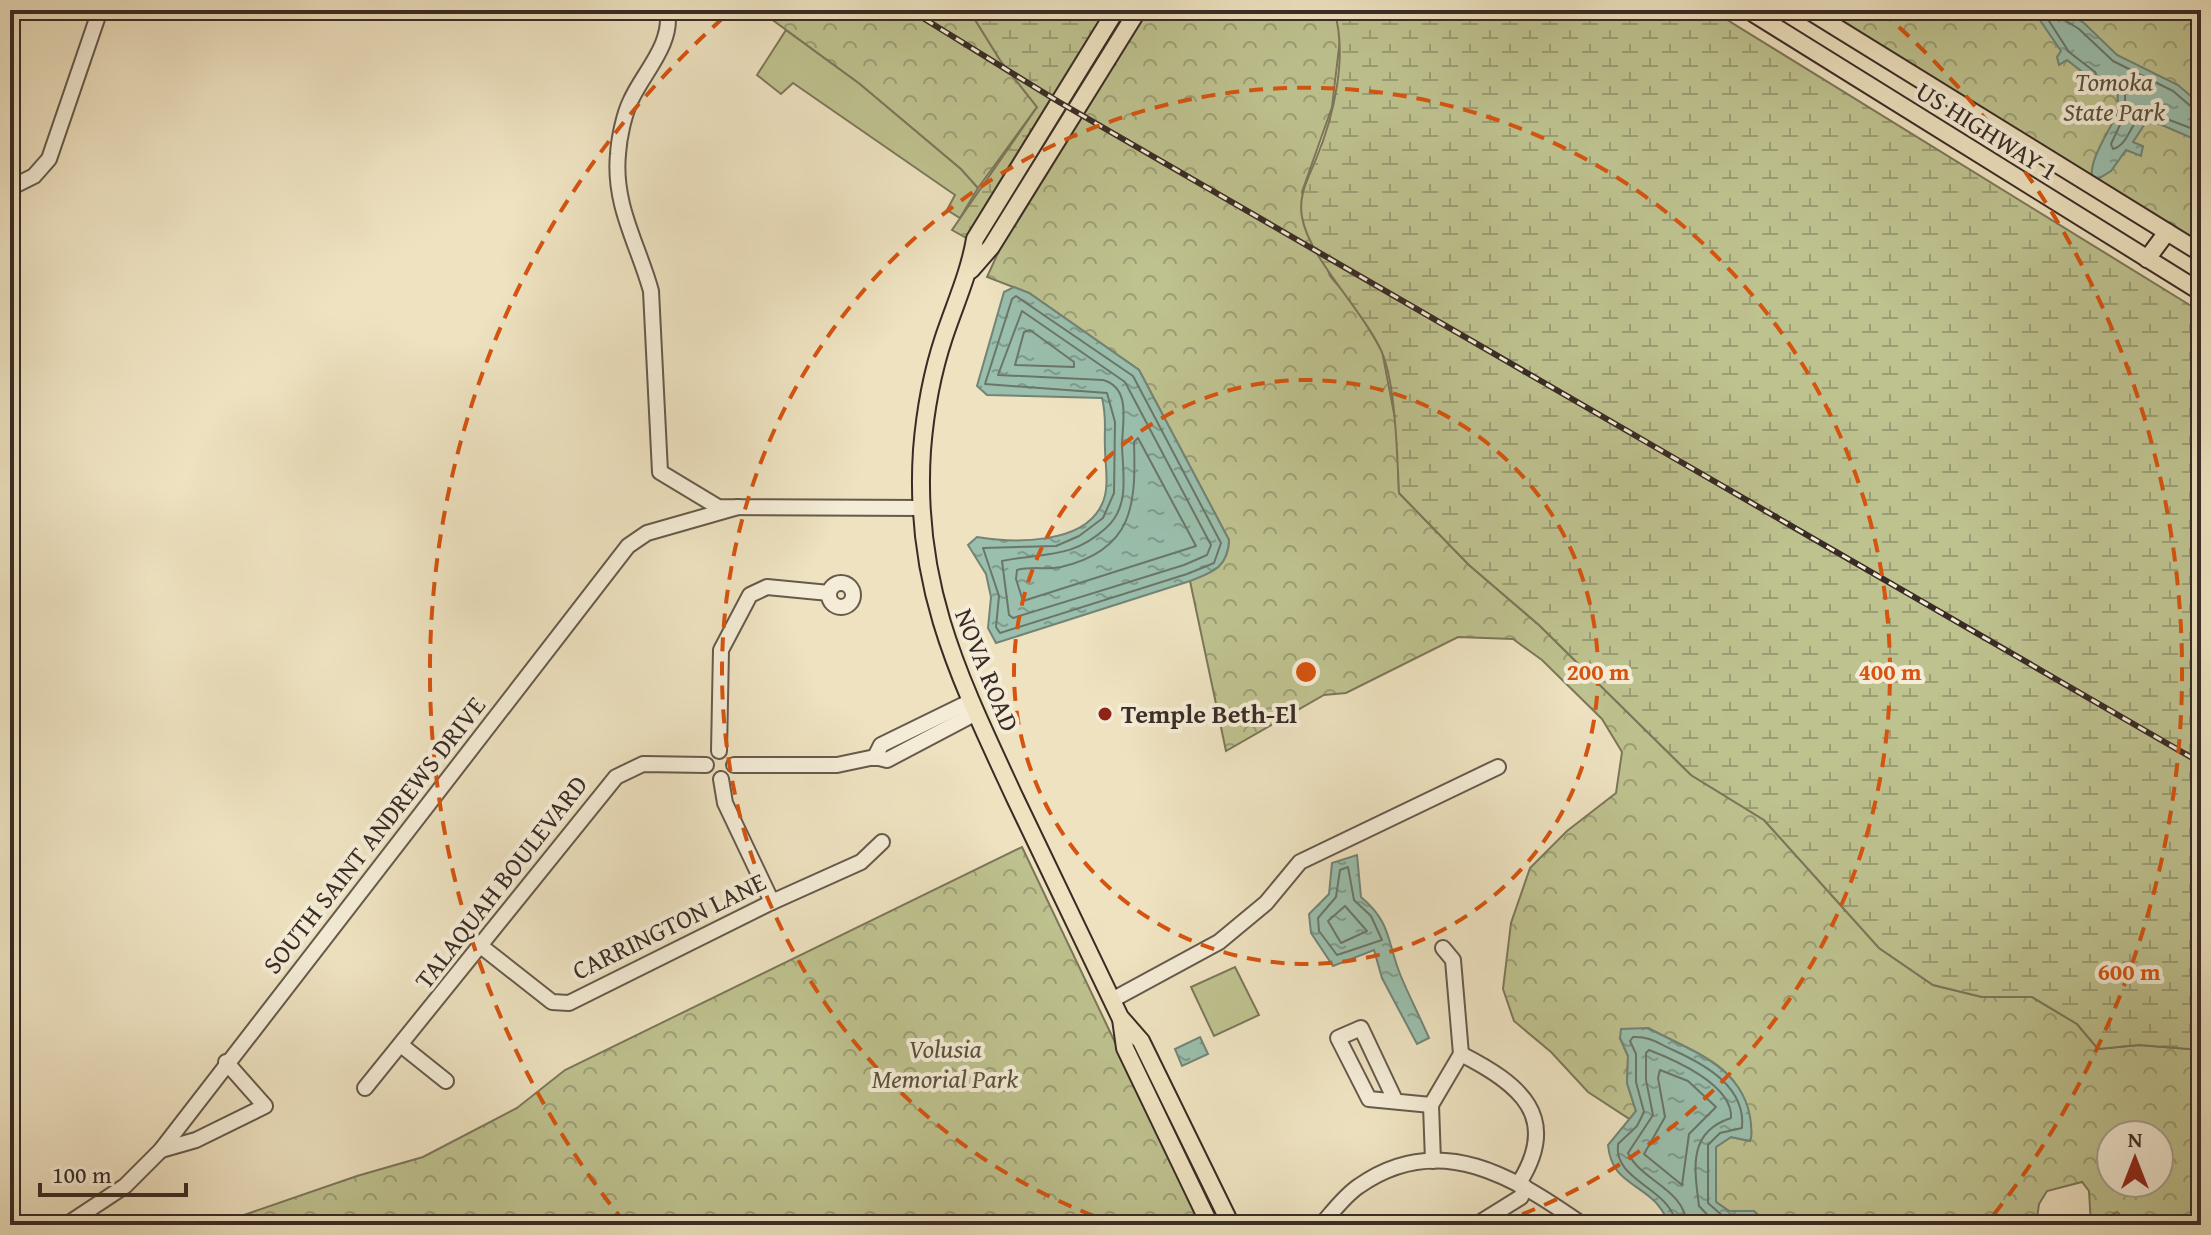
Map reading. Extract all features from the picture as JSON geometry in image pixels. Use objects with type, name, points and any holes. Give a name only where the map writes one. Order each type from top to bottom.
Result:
[{"type":"main road","name":"NOVA ROAD","points":[[1116,10],[975,239],[969,271],[932,379],[922,449],[922,508],[935,603],[944,640],[973,708],[1120,1017]]},
{"type":"main road","name":"NOVA ROAD","points":[[969,271],[991,247],[1138,10]]},
{"type":"main road","name":"US HIGHWAY 1","points":[[1748,10],[2201,292]]},
{"type":"main road","name":"US HIGHWAY 1","points":[[1808,10],[2201,253]]},
{"type":"main road","points":[[2147,259],[2167,232]]},
{"type":"main road","points":[[1120,1017],[1125,1048],[1210,1225]]},
{"type":"main road","points":[[1120,1017],[1141,1041],[1231,1225]]},
{"type":"street","points":[[10,188],[34,176],[49,159],[100,10]]},
{"type":"street","points":[[667,10],[668,17],[657,57],[630,101],[618,153],[617,185],[623,217],[643,262],[651,291],[650,330],[660,472],[718,507],[922,508]]},
{"type":"street","name":"SOUTH SAINT ANDREWS DRIVE","points":[[66,1225],[125,1186],[161,1150],[226,1062],[628,546],[647,533],[738,507]]},
{"type":"street","points":[[719,751],[721,650],[750,595],[767,587],[829,593]]},
{"type":"street","points":[[875,757],[881,745],[918,727],[973,708]]},
{"type":"street","points":[[734,765],[837,765],[875,757],[887,760],[925,742],[973,708]]},
{"type":"street","points":[[918,727],[925,742]]},
{"type":"street","points":[[719,751],[729,755],[734,765],[731,773],[721,779],[712,777],[706,765],[711,754],[719,751]]},
{"type":"street","name":"TALAQUAH BOULEVARD","points":[[365,1088],[482,947],[616,777],[643,764],[706,765]]},
{"type":"street","points":[[1112,1000],[1219,942],[1266,903],[1300,862],[1498,767]]},
{"type":"street","points":[[721,779],[725,803],[772,902]]},
{"type":"street","name":"CARRINGTON LANE","points":[[482,947],[552,1002],[569,1003],[772,902],[861,862],[882,842]]},
{"type":"street","points":[[1433,1161],[1431,1105],[1461,1054],[1453,960],[1443,948]]},
{"type":"street","points":[[1395,1100],[1361,1028],[1338,1038],[1369,1099],[1431,1105]]},
{"type":"street","points":[[401,1045],[446,1081]]},
{"type":"street","points":[[1461,1054],[1496,1073],[1520,1092],[1533,1111],[1536,1152],[1522,1185],[1521,1197],[1476,1225]]},
{"type":"street","points":[[161,1150],[196,1140],[265,1106],[226,1062]]},
{"type":"street","points":[[1321,1225],[1360,1185],[1393,1169],[1453,1160],[1489,1168],[1522,1185],[1583,1225]]},
{"type":"green space","points":[[759,10],[969,10],[1000,60],[1037,107],[978,188],[961,169],[860,84]]},
{"type":"green space","points":[[969,10],[1110,10],[968,239],[952,230],[1037,107],[1000,60]]},
{"type":"green space","points":[[1122,10],[1132,10],[983,248],[980,241]]},
{"type":"green space","points":[[1144,10],[1334,10],[1341,31],[1332,107],[1302,192],[1330,276],[1355,305],[1382,351],[1397,429],[1399,493],[1469,565],[1539,625],[1691,775],[1764,820],[1879,948],[1933,985],[1982,997],[2032,997],[2077,1024],[2098,1049],[2139,1045],[2201,1050],[2201,1225],[2130,1225],[2117,1212],[2091,1225],[2089,1191],[2082,1182],[2047,1191],[2039,1204],[2036,1225],[1768,1225],[1754,1211],[1729,1211],[1716,1202],[1716,1147],[1731,1137],[1750,1141],[1743,1096],[1721,1068],[1648,1028],[1620,1038],[1628,1056],[1627,1083],[1636,1111],[1631,1120],[1588,1092],[1551,1052],[1514,1021],[1503,989],[1511,923],[1530,868],[1567,831],[1616,793],[1622,752],[1602,719],[1542,660],[1513,639],[1458,637],[1346,693],[1324,695],[1226,751],[1190,581],[1218,567],[1226,557],[1229,540],[1139,370],[1029,293],[987,277],[1014,218]]},
{"type":"green space","points":[[1334,10],[1711,10],[2201,312],[2201,1050],[2139,1045],[2098,1049],[2077,1024],[2032,997],[1982,997],[1933,985],[1879,948],[1764,820],[1691,775],[1539,625],[1469,565],[1399,493],[1395,419],[1385,362],[1371,333],[1314,249],[1302,217],[1303,194],[1323,142],[1337,85],[1340,46]]},
{"type":"green space","name":"Tomoka State Park","points":[[1808,10],[2201,10],[2201,253]]},
{"type":"green space","points":[[786,30],[860,84],[961,169],[978,188],[960,218],[947,210],[955,195],[793,83],[781,94],[757,75]]},
{"type":"green space","name":"Volusia Memorial Park","points":[[1022,847],[1202,1225],[215,1225],[357,1176],[423,1157],[517,1108],[565,1070]]},
{"type":"green space","points":[[1235,967],[1259,1015],[1214,1036],[1191,987]]},
{"type":"water","points":[[2033,10],[2062,10],[2084,23],[2117,55],[2178,85],[2201,105],[2201,142],[2148,119],[2133,142],[2143,146],[2141,156],[2126,150],[2111,171],[2093,182],[2095,158],[2117,113],[2118,90],[2077,92],[2078,81],[2090,83],[2090,78],[2067,60],[2059,65],[2057,57],[2061,51]]},
{"type":"water","points":[[1014,287],[1029,293],[1139,370],[1229,540],[1226,557],[1206,575],[996,643],[988,628],[991,597],[986,574],[968,545],[977,537],[1028,540],[1064,534],[1080,527],[1093,517],[1102,504],[1106,484],[1102,398],[987,395],[977,386],[1004,292]]},
{"type":"water","points":[[1357,855],[1361,897],[1378,915],[1387,932],[1400,974],[1429,1038],[1417,1044],[1382,978],[1374,950],[1333,966],[1311,933],[1309,914],[1329,894],[1332,863]]},
{"type":"water","points":[[1648,1028],[1714,1063],[1739,1088],[1747,1104],[1750,1141],[1731,1137],[1716,1147],[1716,1202],[1729,1211],[1754,1211],[1768,1225],[1670,1225],[1657,1204],[1623,1177],[1613,1164],[1608,1145],[1636,1111],[1627,1083],[1628,1056],[1620,1038],[1621,1029]]},
{"type":"water","points":[[1200,1037],[1208,1054],[1182,1066],[1175,1049]]},
{"type":"railway","points":[[910,10],[1059,102],[2201,763]]},
{"type":"place","name":"Temple Beth-El","points":[[1105,714]]}]
